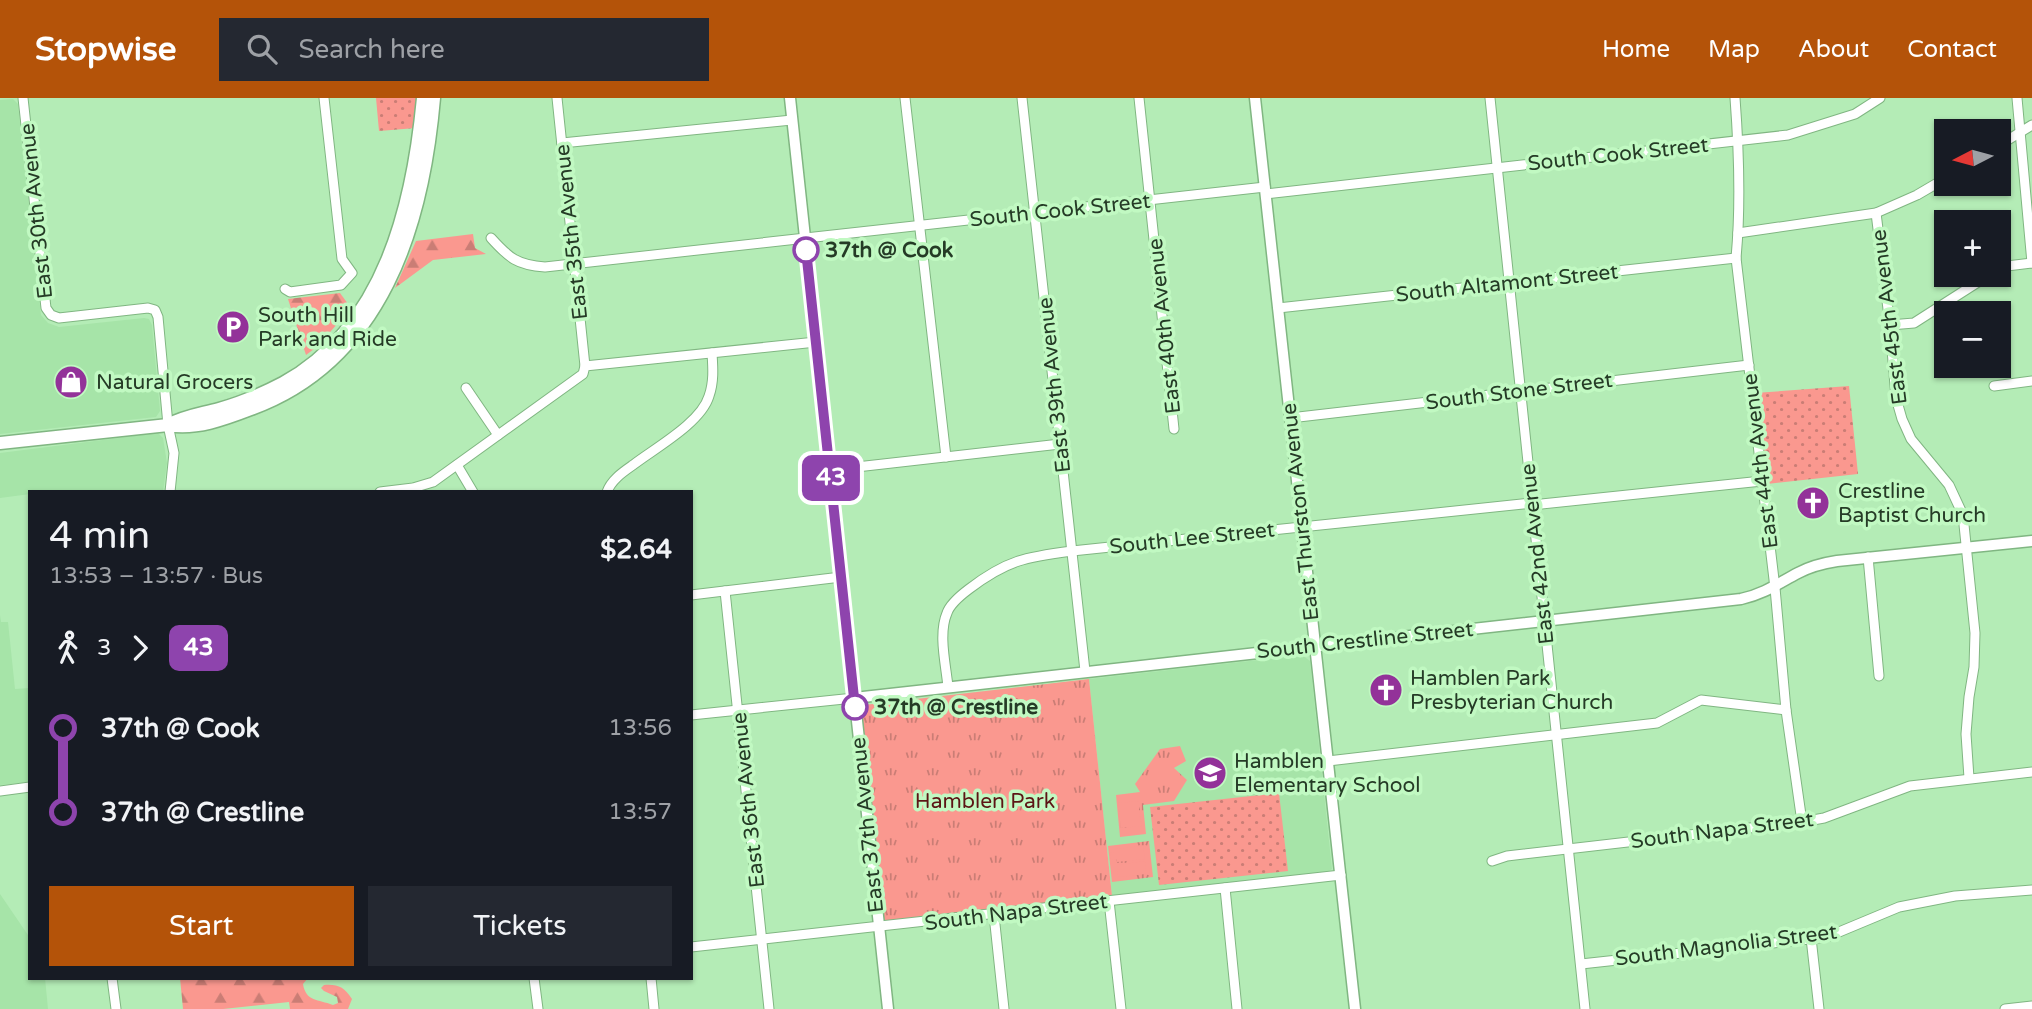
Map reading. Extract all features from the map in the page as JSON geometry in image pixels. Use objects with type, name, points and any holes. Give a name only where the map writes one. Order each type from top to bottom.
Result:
[{"type":"main road","points":[[168,425],[180,418],[220,409],[255,397],[285,381],[333,344],[356,317],[383,274],[400,225],[412,176],[423,98]]},
{"type":"main road","points":[[0,443],[207,423],[278,398],[303,383],[332,359],[361,329],[380,300],[403,250],[425,161],[434,98]]},
{"type":"street","name":"East 30th Avenue","points":[[23,98],[46,308],[51,315],[59,318],[148,308],[155,310],[158,317],[168,425]]},
{"type":"street","points":[[285,289],[290,292],[341,285],[352,272],[342,259],[324,98]]},
{"type":"street","name":"East 35th Avenue","points":[[557,98],[585,366]]},
{"type":"street","name":"East 37th Avenue","points":[[790,98],[888,1009]]},
{"type":"street","points":[[905,98],[946,457]]},
{"type":"street","name":"East 39th Avenue","points":[[1022,98],[1086,671]]},
{"type":"street","name":"East 40th Avenue","points":[[1139,98],[1174,429]]},
{"type":"street","name":"East Thurston Avenue","points":[[1259,98],[1265,190],[1354,1009]]},
{"type":"street","name":"East 42nd Avenue","points":[[1490,98],[1585,1009]]},
{"type":"street","name":"East 44th Avenue","points":[[1735,98],[1738,141],[1736,258],[1775,588],[1786,710],[1802,822]]},
{"type":"street","name":"South Cook Street","points":[[491,238],[507,257],[525,266],[545,267],[1036,212],[1498,168],[1788,135],[1855,114],[1880,98]]},
{"type":"street","points":[[2011,266],[2032,263],[2017,98]]},
{"type":"street","points":[[562,143],[792,120]]},
{"type":"street","points":[[2011,138],[2032,125]]},
{"type":"street","points":[[1738,233],[1876,213],[1934,185]]},
{"type":"street","name":"East 45th Avenue","points":[[1876,213],[1896,398],[1902,419],[1911,439],[1950,485],[1963,515],[1975,633],[1966,734],[1969,778]]},
{"type":"street","name":"South Altamont Street","points":[[1278,308],[1736,258]]},
{"type":"street","points":[[1890,325],[1914,323],[1970,287]]},
{"type":"street","points":[[396,490],[433,482],[583,374],[585,366],[816,342]]},
{"type":"street","points":[[608,490],[610,484],[629,467],[700,415],[711,388],[712,353]]},
{"type":"street","name":"South Stone Street","points":[[1290,418],[1749,365]]},
{"type":"street","points":[[1994,386],[2032,381]]},
{"type":"street","points":[[466,388],[498,435]]},
{"type":"street","points":[[168,425],[174,453],[170,490]]},
{"type":"street","points":[[830,470],[1060,444]]},
{"type":"street","points":[[457,465],[471,490]]},
{"type":"street","name":"South Lee Street","points":[[948,687],[943,632],[947,611],[961,595],[1005,564],[1032,556],[1302,526],[1762,481]]},
{"type":"street","name":"South Crestline Street","points":[[693,715],[1741,600],[1775,588],[1818,565],[1868,557],[2032,541]]},
{"type":"street","points":[[1868,557],[1879,676]]},
{"type":"street","points":[[693,595],[841,577]]},
{"type":"street","name":"East 36th Avenue","points":[[725,591],[769,1009]]},
{"type":"street","points":[[1328,761],[1657,723],[1701,700],[1786,710]]},
{"type":"street","name":"South Napa Street","points":[[1492,861],[1507,856],[1802,822],[1824,818],[1910,786],[2032,772]]},
{"type":"street","points":[[0,791],[28,787]]},
{"type":"street","name":"South Napa Street","points":[[693,947],[1340,875]]},
{"type":"street","points":[[1225,888],[1237,1009]]},
{"type":"street","name":"South Magnolia Street","points":[[1581,964],[1827,937],[1899,907],[1955,896],[2032,890]]},
{"type":"street","points":[[1109,901],[1121,1009]]},
{"type":"street","points":[[994,915],[1004,1009]]},
{"type":"street","points":[[1811,938],[1819,1009]]},
{"type":"street","points":[[112,980],[116,1009]]},
{"type":"street","points":[[534,980],[538,1009]]},
{"type":"street","points":[[651,980],[654,1009]]},
{"type":"street","points":[[2005,1009],[2032,1006]]},
{"type":"shaded area","points":[[13,99],[18,104],[41,315],[48,323],[59,327],[149,319],[152,325],[160,411],[156,417],[0,434],[0,100]]},
{"type":"shaded area","points":[[158,433],[163,438],[167,463],[163,490],[28,490],[28,494],[0,498],[0,453]]},
{"type":"shaded area","points":[[0,615],[1,622],[8,622],[15,689],[28,688],[28,782],[0,785]]},
{"type":"shaded area","name":"Hamblen Elementary School","points":[[1302,655],[1310,661],[1332,869],[1328,872],[1112,896],[1089,679]]},
{"type":"shaded area","points":[[0,894],[28,935],[28,980],[45,980],[48,1009],[0,1009]]},
{"type":"green space","points":[[376,98],[419,98],[416,128],[379,131]]},
{"type":"green space","points":[[473,234],[475,248],[486,254],[433,260],[395,288],[416,241]]},
{"type":"green space","points":[[340,293],[351,308],[318,346],[306,355],[288,299]]},
{"type":"green space","points":[[1849,386],[1858,474],[1767,484],[1755,393]]},
{"type":"green space","name":"Hamblen Park","points":[[1089,679],[1112,896],[884,921],[861,707]]},
{"type":"green space","points":[[1180,746],[1186,761],[1174,768],[1187,780],[1174,801],[1143,805],[1146,834],[1120,837],[1116,795],[1140,792],[1135,784],[1160,749]]},
{"type":"green space","points":[[1279,793],[1288,871],[1159,885],[1150,807]]},
{"type":"green space","points":[[1139,801],[1142,826],[1121,828],[1118,803]]},
{"type":"green space","points":[[1149,841],[1153,877],[1112,882],[1108,846]]},
{"type":"green space","points":[[1143,846],[1145,859],[1117,862],[1116,859],[1111,860],[1110,853],[1115,852],[1115,849]]},
{"type":"green space","points":[[1145,861],[1146,874],[1118,877],[1117,865]]},
{"type":"green space","points":[[180,980],[306,980],[303,984],[305,990],[313,999],[333,1005],[338,1003],[337,997],[321,988],[329,985],[340,987],[352,999],[348,1009],[290,1009],[289,1002],[223,1009],[183,1009]]},
{"type":"bus line","name":"43","points":[[806,250],[855,707]]},
{"type":"place","name":"37th @ Cook","points":[[806,250]]},
{"type":"place","name":"South Hill Park and Ride","points":[[233,327]]},
{"type":"place","name":"Natural Grocers","points":[[71,382]]},
{"type":"place","name":"Crestline Baptist Church","points":[[1813,503]]},
{"type":"place","name":"Hamblen Park Presbyterian Church","points":[[1386,690]]},
{"type":"place","name":"37th @ Crestline","points":[[855,707]]},
{"type":"place","name":"Hamblen Elementary School","points":[[1210,773]]}]
